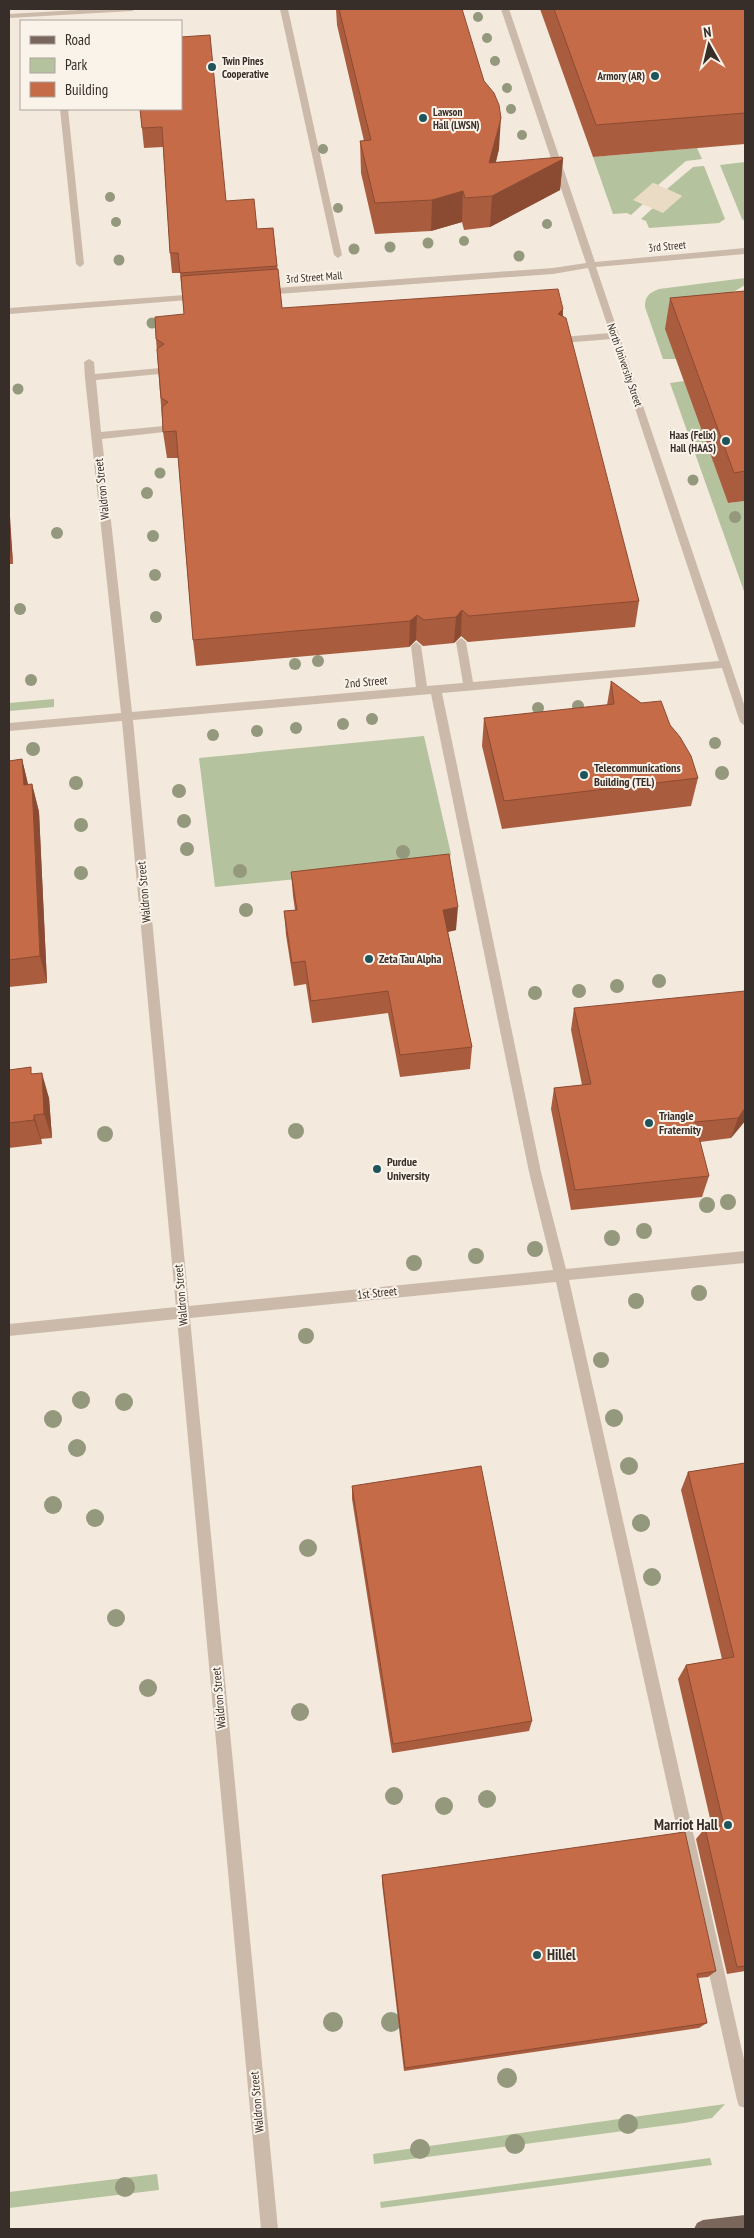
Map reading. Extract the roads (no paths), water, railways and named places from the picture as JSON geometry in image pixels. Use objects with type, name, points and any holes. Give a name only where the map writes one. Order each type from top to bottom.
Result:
[{"type":"main road","points":[[703,2229],[745,2224]]},
{"type":"street","points":[[9,16],[132,9]]},
{"type":"street","points":[[284,9],[338,255]]},
{"type":"street","name":"North University Street","points":[[505,9],[745,722]]},
{"type":"street","points":[[64,110],[80,264]]},
{"type":"street","name":"3rd Street","points":[[590,265],[745,250]]},
{"type":"street","name":"3rd Street Mall","points":[[252,293],[554,271],[590,265]]},
{"type":"street","points":[[9,311],[212,296]]},
{"type":"street","points":[[562,340],[615,336]]},
{"type":"street","name":"Waldron Street","points":[[89,362],[127,717],[269,2229]]},
{"type":"street","points":[[90,378],[160,371]]},
{"type":"street","points":[[97,436],[164,429]]},
{"type":"street","points":[[461,642],[469,687]]},
{"type":"street","points":[[416,646],[422,691]]},
{"type":"street","name":"2nd Street","points":[[9,727],[726,664]]},
{"type":"street","points":[[436,690],[535,1172],[562,1275],[745,2100]]},
{"type":"street","name":"1st Street","points":[[9,1330],[745,1257]]},
{"type":"place","name":"Twin Pines Cooperative","points":[[212,67]]},
{"type":"place","name":"Armory (AR)","points":[[655,76]]},
{"type":"place","name":"Lawson Hall (LWSN)","points":[[423,118]]},
{"type":"place","name":"Haas (Felix) Hall (HAAS)","points":[[726,441]]},
{"type":"place","name":"Telecommunications Building (TEL)","points":[[584,775]]},
{"type":"place","name":"Zeta Tau Alpha","points":[[369,959]]},
{"type":"place","name":"Triangle Fraternity","points":[[649,1123]]},
{"type":"place","name":"Purdue University","points":[[377,1169]]},
{"type":"place","name":"Marriot Hall","points":[[728,1825]]},
{"type":"place","name":"Hillel","points":[[537,1955]]}]
